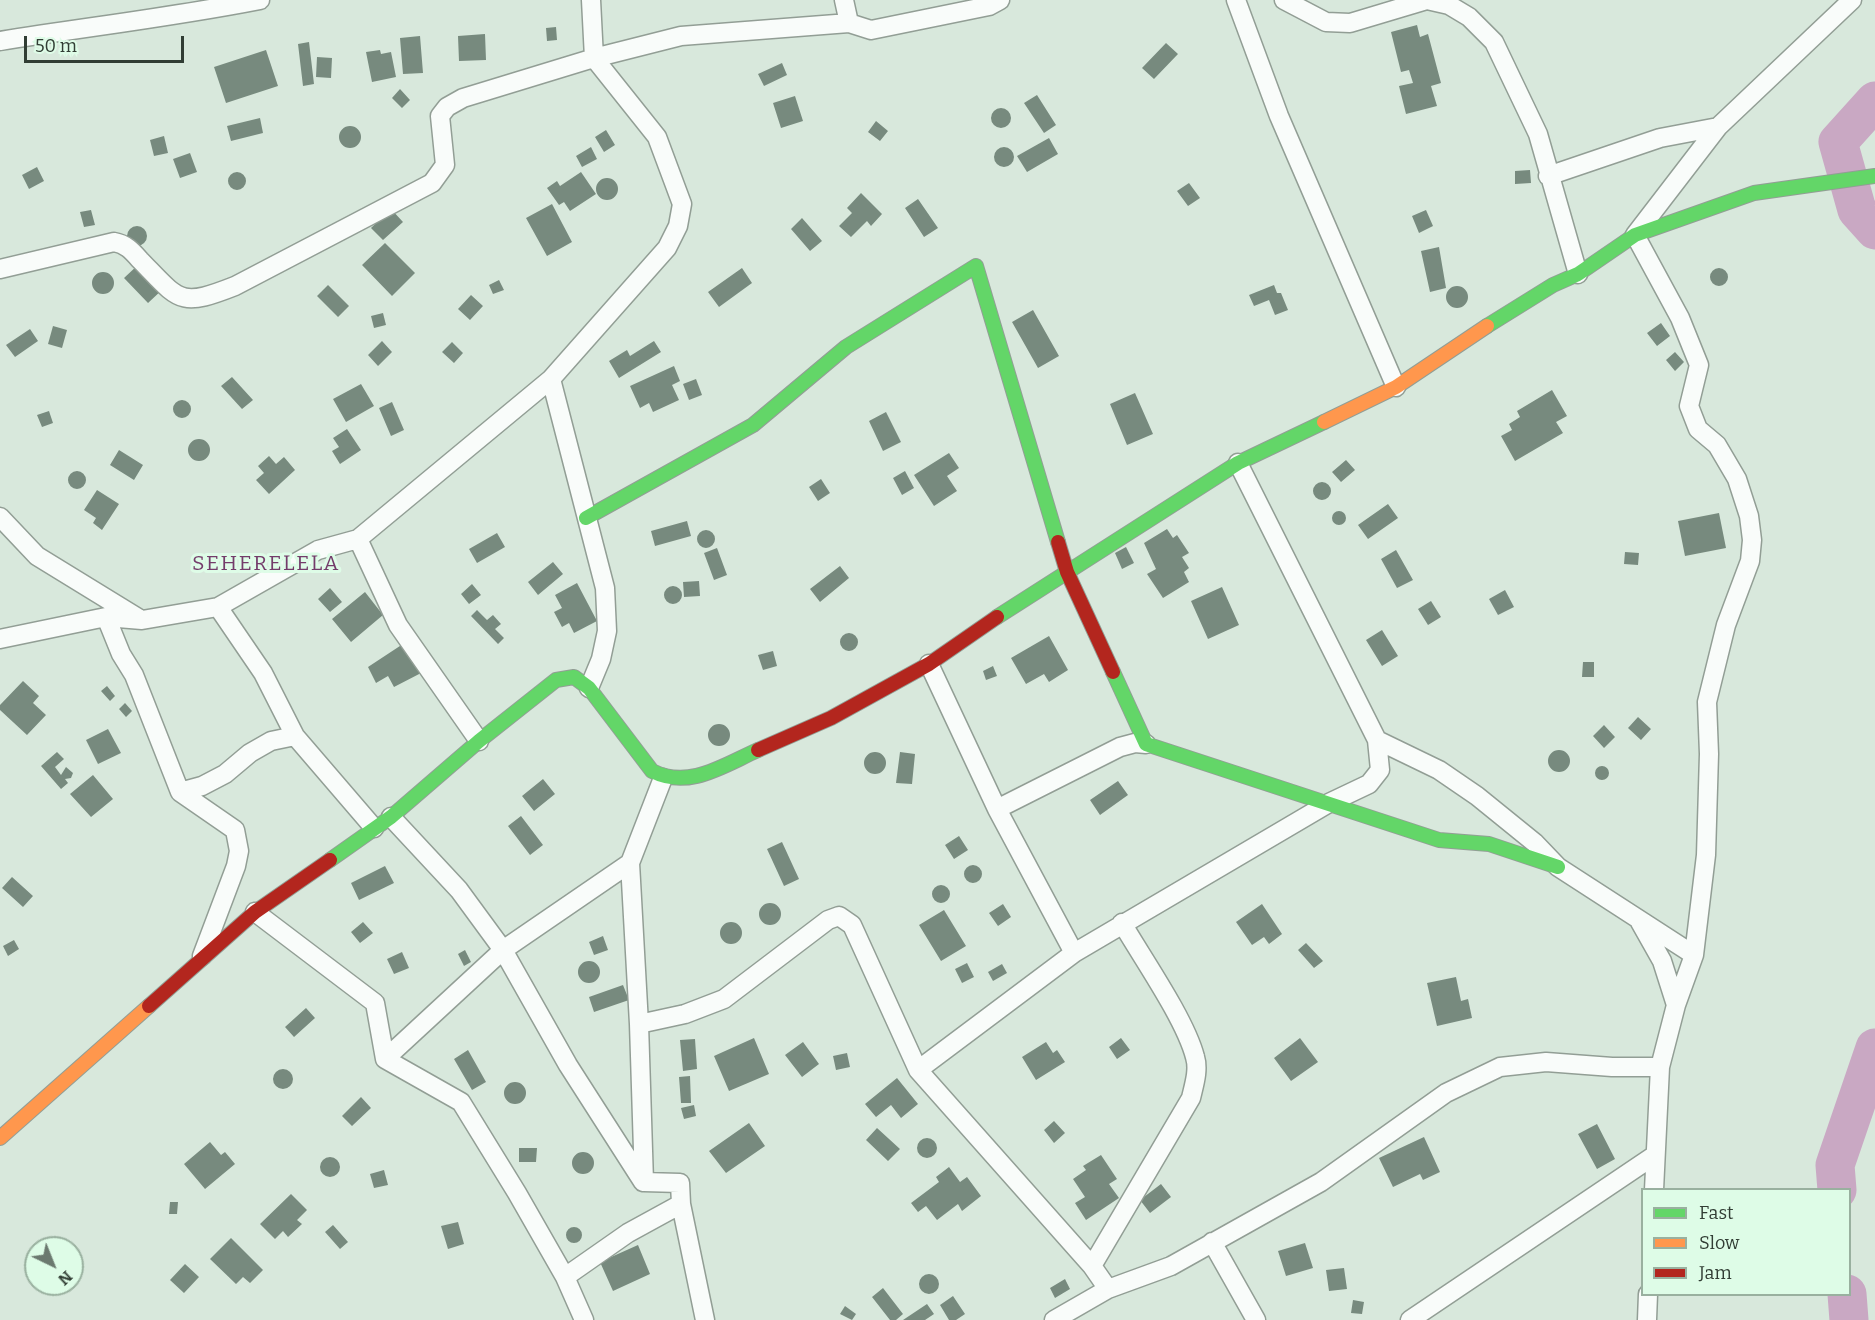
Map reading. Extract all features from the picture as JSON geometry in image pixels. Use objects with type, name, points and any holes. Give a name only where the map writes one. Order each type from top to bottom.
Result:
[{"type":"street","points":[[0,41],[129,20],[204,11],[260,0]]},
{"type":"street","points":[[0,639],[106,617],[142,620],[218,607],[318,550],[358,539],[551,379],[667,248],[678,226],[682,204],[657,137],[594,58],[591,0]]},
{"type":"street","points":[[844,0],[849,23]]},
{"type":"street","points":[[0,269],[114,242],[129,248],[172,293],[182,299],[206,297],[235,286],[432,183],[445,165],[440,116],[447,107],[463,98],[594,58],[681,36],[849,23],[871,30],[989,6],[1000,0]]},
{"type":"street","points":[[1236,0],[1279,116],[1396,387]]},
{"type":"street","points":[[1284,0],[1326,22],[1350,23],[1427,0],[1449,5],[1469,17],[1494,42],[1538,134],[1548,176],[1578,274]]},
{"type":"street","points":[[1635,235],[1718,127],[1852,0]]},
{"type":"street","points":[[1548,176],[1660,138],[1718,127]]},
{"type":"street","points":[[0,1138],[255,912],[391,817],[479,741],[556,680],[574,677],[589,688],[652,771],[663,778],[681,781],[698,777],[831,718],[929,664],[1238,462],[1396,387],[1514,309],[1553,285],[1578,274],[1635,235],[1754,194],[1860,176],[1875,176]]},
{"type":"street","points":[[1635,235],[1680,318],[1699,364],[1689,406],[1698,429],[1717,445],[1737,479],[1749,516],[1752,540],[1750,561],[1726,625],[1707,702],[1709,754],[1706,855],[1694,955],[1676,1005],[1660,1066],[1654,1188]]},
{"type":"street","points":[[586,518],[753,425],[846,346],[976,266],[1068,572],[1146,744]]},
{"type":"street","points":[[551,379],[605,588],[607,631],[601,659],[589,688]]},
{"type":"street","points":[[918,1070],[1074,953],[1329,802],[1369,784],[1380,770],[1377,740],[1238,462]]},
{"type":"street","points":[[0,518],[37,556],[142,620]]},
{"type":"street","points":[[358,539],[398,625],[479,741]]},
{"type":"street","points":[[218,607],[263,673],[295,736],[374,828]]},
{"type":"street","points":[[106,617],[121,654],[134,675],[180,792],[235,830],[238,843],[237,866],[200,961]]},
{"type":"street","points":[[929,664],[997,809],[1074,953]]},
{"type":"street","points":[[180,792],[202,786],[225,774],[250,753],[271,741],[295,736]]},
{"type":"street","points":[[1377,740],[1439,770],[1477,796],[1535,843],[1558,867],[1694,955]]},
{"type":"street","points":[[997,809],[1120,747],[1136,743],[1146,744],[1329,802],[1439,840],[1489,844],[1558,867]]},
{"type":"street","points":[[644,1182],[639,1024],[630,863],[663,778]]},
{"type":"street","points":[[391,817],[459,890],[503,950],[568,1065],[644,1182]]},
{"type":"street","points":[[385,1059],[503,950],[630,863]]},
{"type":"street","points":[[255,912],[375,1003],[385,1059]]},
{"type":"street","points":[[639,1024],[684,1014],[724,999],[828,920],[839,916],[852,925],[918,1070],[1092,1266],[1108,1289]]},
{"type":"street","points":[[1639,921],[1662,961],[1676,1005]]},
{"type":"street","points":[[1092,1266],[1191,1098],[1197,1075],[1196,1058],[1182,1026],[1122,923]]},
{"type":"street","points":[[385,1059],[461,1102],[565,1277],[584,1320]]},
{"type":"street","points":[[1064,1317],[1108,1289],[1171,1266],[1321,1182],[1446,1094],[1500,1067],[1546,1062],[1612,1067],[1660,1066]]},
{"type":"street","points":[[1410,1320],[1655,1155]]},
{"type":"street","points":[[644,1182],[680,1183],[681,1204],[705,1320]]},
{"type":"street","points":[[565,1277],[628,1233],[681,1204]]},
{"type":"street","points":[[1212,1242],[1256,1320]]},
{"type":"street","points":[[1647,1320],[1648,1296]]},
{"type":"building","points":[[1417,25],[1420,37],[1428,34],[1441,83],[1431,86],[1437,106],[1406,114],[1399,86],[1413,83],[1409,70],[1401,72],[1391,32]]},
{"type":"building","points":[[556,27],[557,40],[547,41],[546,28]]},
{"type":"building","points":[[485,34],[486,60],[459,61],[458,36]]},
{"type":"building","points":[[420,36],[423,73],[403,74],[400,38]]},
{"type":"building","points":[[309,42],[314,84],[303,86],[298,44]]},
{"type":"building","points":[[1166,43],[1178,54],[1154,79],[1142,68]]},
{"type":"building","points":[[266,50],[278,86],[226,103],[214,67]]},
{"type":"building","points":[[380,50],[381,54],[391,52],[396,77],[372,82],[366,52]]},
{"type":"building","points":[[317,57],[332,58],[331,78],[316,77]]},
{"type":"building","points":[[782,63],[787,75],[764,86],[758,74]]},
{"type":"building","points":[[400,89],[410,100],[402,108],[392,98]]},
{"type":"building","points":[[1037,95],[1056,125],[1044,133],[1024,103]]},
{"type":"building","points":[[795,96],[803,121],[781,128],[773,103]]},
{"type":"building","points":[[1001,108],[1008,111],[1011,118],[1008,125],[1001,128],[994,125],[991,118],[994,111]]},
{"type":"building","points":[[260,118],[263,133],[231,141],[227,126]]},
{"type":"building","points":[[876,121],[888,131],[880,141],[868,132]]},
{"type":"building","points":[[350,126],[360,133],[361,137],[354,147],[350,148],[340,141],[339,137],[346,127]]},
{"type":"building","points":[[606,130],[615,145],[604,152],[595,137]]},
{"type":"building","points":[[164,136],[168,153],[154,156],[150,140]]},
{"type":"building","points":[[1049,138],[1058,154],[1027,172],[1017,156]]},
{"type":"building","points":[[591,147],[597,159],[582,167],[576,156]]},
{"type":"building","points":[[1004,147],[1011,150],[1014,157],[1011,164],[1004,167],[997,164],[994,157],[997,150]]},
{"type":"building","points":[[190,153],[197,172],[180,178],[173,159]]},
{"type":"building","points":[[37,167],[44,181],[29,189],[22,175]]},
{"type":"building","points":[[1530,170],[1531,183],[1515,184],[1515,171]]},
{"type":"building","points":[[237,172],[245,177],[246,181],[241,189],[237,190],[229,185],[228,181],[233,173]]},
{"type":"building","points":[[581,172],[596,194],[570,211],[564,202],[559,205],[547,188],[557,181],[560,186]]},
{"type":"building","points":[[607,178],[617,185],[618,189],[611,199],[607,200],[597,193],[596,189],[603,179]]},
{"type":"building","points":[[1189,183],[1200,198],[1188,206],[1177,191]]},
{"type":"building","points":[[861,193],[882,214],[871,226],[867,221],[851,237],[839,226],[852,213],[847,208]]},
{"type":"building","points":[[918,199],[938,228],[924,237],[905,208]]},
{"type":"building","points":[[552,204],[572,242],[547,256],[526,218]]},
{"type":"building","points":[[391,209],[403,222],[383,240],[371,228]]},
{"type":"building","points":[[91,210],[95,225],[84,227],[80,212]]},
{"type":"building","points":[[1426,210],[1433,226],[1419,233],[1412,216]]},
{"type":"building","points":[[802,218],[822,241],[810,251],[791,229]]},
{"type":"building","points":[[137,226],[144,229],[147,236],[144,243],[137,246],[130,243],[127,236],[130,229]]},
{"type":"building","points":[[385,243],[415,273],[392,296],[362,265]]},
{"type":"building","points":[[1439,247],[1446,288],[1430,292],[1421,251]]},
{"type":"building","points":[[139,264],[163,289],[148,303],[124,278]]},
{"type":"building","points":[[742,268],[752,283],[719,307],[708,292]]},
{"type":"building","points":[[1719,268],[1725,271],[1728,277],[1725,283],[1719,286],[1713,283],[1710,277],[1713,271]]},
{"type":"building","points":[[103,272],[111,275],[114,283],[111,291],[103,294],[95,291],[92,283],[95,275]]},
{"type":"building","points":[[499,280],[504,290],[493,294],[489,285]]},
{"type":"building","points":[[328,285],[349,306],[338,317],[317,296]]},
{"type":"building","points":[[1274,285],[1277,293],[1281,293],[1288,310],[1275,315],[1269,300],[1254,306],[1249,295]]},
{"type":"building","points":[[1457,286],[1467,293],[1468,297],[1461,307],[1457,308],[1447,301],[1446,297],[1453,287]]},
{"type":"building","points":[[471,295],[483,306],[470,320],[458,309]]},
{"type":"building","points":[[1033,310],[1059,356],[1038,368],[1012,322]]},
{"type":"building","points":[[383,313],[386,325],[374,328],[371,316]]},
{"type":"building","points":[[1661,323],[1670,336],[1657,346],[1647,333]]},
{"type":"building","points":[[53,326],[67,330],[62,348],[48,344]]},
{"type":"building","points":[[30,329],[38,341],[15,357],[6,345]]},
{"type":"building","points":[[382,341],[392,352],[378,366],[368,355]]},
{"type":"building","points":[[654,341],[661,352],[619,378],[609,361],[627,350],[630,356]]},
{"type":"building","points":[[452,342],[463,353],[454,363],[442,352]]},
{"type":"building","points":[[1675,352],[1684,362],[1675,371],[1666,360]]},
{"type":"building","points":[[674,366],[680,381],[672,385],[679,400],[653,412],[649,403],[640,408],[630,386]]},
{"type":"building","points":[[232,377],[253,400],[242,409],[221,386]]},
{"type":"building","points":[[696,379],[702,395],[689,400],[683,384]]},
{"type":"building","points":[[361,384],[374,406],[346,422],[333,399]]},
{"type":"building","points":[[1552,390],[1567,416],[1556,422],[1563,433],[1515,461],[1501,436],[1512,430],[1509,424],[1520,417],[1517,411]]},
{"type":"building","points":[[1135,393],[1153,434],[1127,445],[1110,404]]},
{"type":"building","points":[[182,400],[188,403],[191,409],[188,415],[182,418],[176,415],[173,409],[176,403]]},
{"type":"building","points":[[392,402],[404,430],[391,436],[379,408]]},
{"type":"building","points":[[49,411],[53,423],[42,427],[37,415]]},
{"type":"building","points":[[886,412],[901,442],[883,451],[869,421]]},
{"type":"building","points":[[347,429],[361,450],[340,464],[332,451],[339,447],[333,438]]},
{"type":"building","points":[[199,439],[209,446],[210,450],[203,460],[199,461],[189,454],[188,450],[195,440]]},
{"type":"building","points":[[119,450],[143,465],[134,480],[110,465]]},
{"type":"building","points":[[949,453],[959,468],[947,476],[957,491],[934,506],[914,475]]},
{"type":"building","points":[[269,456],[276,464],[284,457],[295,470],[269,494],[256,480],[264,473],[258,466]]},
{"type":"building","points":[[1346,460],[1355,470],[1341,482],[1332,472]]},
{"type":"building","points":[[77,471],[83,474],[86,480],[83,486],[77,489],[71,486],[68,480],[71,474]]},
{"type":"building","points":[[905,471],[914,488],[902,495],[893,478]]},
{"type":"building","points":[[821,479],[830,493],[818,501],[809,487]]},
{"type":"building","points":[[1322,482],[1328,485],[1331,491],[1328,497],[1322,500],[1316,497],[1313,491],[1316,485]]},
{"type":"building","points":[[97,490],[119,504],[102,530],[93,523],[96,518],[84,510]]},
{"type":"building","points":[[1388,504],[1398,518],[1368,539],[1358,525]]},
{"type":"building","points":[[1336,511],[1342,511],[1346,518],[1342,525],[1336,525],[1332,521],[1332,515]]},
{"type":"building","points":[[1719,513],[1726,548],[1685,556],[1678,521]]},
{"type":"building","points":[[687,521],[691,536],[655,546],[651,531]]},
{"type":"building","points":[[1167,529],[1173,538],[1177,535],[1189,553],[1182,557],[1189,568],[1184,572],[1189,582],[1163,598],[1147,574],[1156,569],[1144,543]]},
{"type":"building","points":[[706,530],[714,535],[715,539],[710,547],[706,548],[698,543],[697,539],[702,531]]},
{"type":"building","points":[[497,533],[505,547],[477,563],[469,549]]},
{"type":"building","points":[[1126,547],[1134,563],[1122,569],[1115,553]]},
{"type":"building","points":[[717,548],[727,575],[714,580],[704,553]]},
{"type":"building","points":[[1396,550],[1413,580],[1397,588],[1381,559]]},
{"type":"building","points":[[1625,552],[1639,553],[1638,565],[1624,564]]},
{"type":"building","points":[[553,562],[563,574],[538,595],[528,582]]},
{"type":"building","points":[[840,566],[849,578],[820,602],[810,589]]},
{"type":"building","points":[[699,581],[700,596],[684,597],[683,582]]},
{"type":"building","points":[[577,583],[597,621],[574,633],[569,623],[562,627],[554,612],[562,608],[555,595]]},
{"type":"building","points":[[472,584],[481,595],[469,604],[461,594]]},
{"type":"building","points":[[673,586],[681,591],[682,595],[677,603],[673,604],[665,599],[664,595],[669,587]]},
{"type":"building","points":[[1222,587],[1239,625],[1208,639],[1191,601]]},
{"type":"building","points":[[330,588],[342,602],[330,612],[318,599]]},
{"type":"building","points":[[1505,590],[1514,607],[1498,615],[1489,599]]},
{"type":"building","points":[[365,592],[383,615],[351,642],[332,619]]},
{"type":"building","points":[[1431,601],[1441,617],[1428,625],[1418,609]]},
{"type":"building","points":[[477,610],[487,620],[493,615],[501,624],[495,629],[504,638],[498,644],[471,616]]},
{"type":"building","points":[[1382,630],[1398,656],[1382,666],[1366,640]]},
{"type":"building","points":[[845,633],[853,633],[858,638],[856,649],[845,651],[840,646],[840,638]]},
{"type":"building","points":[[1049,636],[1068,670],[1049,682],[1044,674],[1026,684],[1011,658]]},
{"type":"building","points":[[406,642],[423,672],[394,687],[388,676],[376,683],[368,667]]},
{"type":"building","points":[[773,651],[777,666],[763,670],[758,655]]},
{"type":"building","points":[[1583,662],[1594,662],[1594,677],[1582,677]]},
{"type":"building","points":[[993,666],[997,676],[986,680],[983,671]]},
{"type":"building","points":[[23,681],[39,696],[33,703],[46,715],[27,735],[0,710],[0,705]]},
{"type":"building","points":[[107,686],[115,696],[110,701],[101,691]]},
{"type":"building","points":[[125,703],[132,711],[126,717],[119,709]]},
{"type":"building","points":[[1638,717],[1651,729],[1641,740],[1628,728]]},
{"type":"building","points":[[719,724],[729,731],[730,735],[723,745],[719,746],[709,739],[708,735],[715,725]]},
{"type":"building","points":[[1604,725],[1615,737],[1604,748],[1593,736]]},
{"type":"building","points":[[108,729],[121,753],[98,764],[86,740]]},
{"type":"building","points":[[1559,750],[1567,753],[1570,761],[1567,769],[1559,772],[1551,769],[1548,761],[1551,753]]},
{"type":"building","points":[[57,752],[64,759],[55,767],[61,775],[66,767],[73,773],[71,778],[65,779],[68,783],[61,789],[41,766]]},
{"type":"building","points":[[875,752],[885,759],[886,763],[879,773],[875,774],[865,767],[864,763],[871,753]]},
{"type":"building","points":[[900,752],[915,754],[912,784],[896,783]]},
{"type":"building","points":[[1599,766],[1605,766],[1609,773],[1605,780],[1599,780],[1595,776],[1595,770]]},
{"type":"building","points":[[93,775],[113,799],[91,817],[70,794]]},
{"type":"building","points":[[543,779],[555,794],[534,811],[522,796]]},
{"type":"building","points":[[1118,781],[1128,795],[1100,815],[1090,800]]},
{"type":"building","points":[[521,816],[543,845],[530,855],[508,826]]},
{"type":"building","points":[[959,836],[968,850],[954,859],[945,845]]},
{"type":"building","points":[[782,842],[799,879],[784,886],[767,849]]},
{"type":"building","points":[[973,865],[981,870],[982,874],[977,882],[973,883],[965,878],[964,874],[969,866]]},
{"type":"building","points":[[385,866],[394,883],[359,900],[351,883]]},
{"type":"building","points":[[12,877],[33,896],[23,907],[2,888]]},
{"type":"building","points":[[937,885],[945,885],[950,890],[948,901],[937,903],[932,898],[932,890]]},
{"type":"building","points":[[770,903],[780,910],[781,914],[774,924],[770,925],[760,918],[759,914],[766,904]]},
{"type":"building","points":[[1003,904],[1011,917],[998,926],[989,913]]},
{"type":"building","points":[[1262,904],[1282,934],[1269,944],[1264,937],[1252,945],[1236,922]]},
{"type":"building","points":[[944,910],[966,946],[941,961],[919,925]]},
{"type":"building","points":[[363,922],[373,933],[360,943],[351,932]]},
{"type":"building","points":[[731,922],[741,929],[742,933],[735,943],[731,944],[721,937],[720,933],[727,923]]},
{"type":"building","points":[[603,936],[608,950],[594,955],[589,942]]},
{"type":"building","points":[[14,940],[19,949],[8,956],[3,946]]},
{"type":"building","points":[[1306,943],[1323,961],[1314,968],[1298,950]]},
{"type":"building","points":[[465,950],[471,962],[464,966],[458,954]]},
{"type":"building","points":[[402,952],[409,968],[394,974],[387,959]]},
{"type":"building","points":[[589,961],[599,968],[600,972],[593,982],[589,983],[579,976],[578,972],[585,962]]},
{"type":"building","points":[[967,963],[974,977],[962,983],[955,969]]},
{"type":"building","points":[[1002,964],[1007,973],[993,981],[988,972]]},
{"type":"building","points":[[1456,977],[1461,1001],[1468,999],[1472,1018],[1437,1026],[1427,983]]},
{"type":"building","points":[[623,985],[629,1000],[594,1012],[589,997]]},
{"type":"building","points":[[306,1008],[315,1018],[294,1037],[285,1027]]},
{"type":"building","points":[[754,1038],[769,1074],[729,1091],[714,1056]]},
{"type":"building","points":[[1121,1038],[1130,1050],[1117,1059],[1109,1047]]},
{"type":"building","points":[[1300,1038],[1318,1062],[1291,1081],[1274,1058]]},
{"type":"building","points":[[695,1039],[697,1069],[683,1071],[680,1040]]},
{"type":"building","points":[[803,1042],[819,1064],[802,1077],[785,1055]]},
{"type":"building","points":[[1046,1042],[1053,1053],[1057,1050],[1065,1062],[1036,1080],[1022,1057]]},
{"type":"building","points":[[468,1050],[486,1082],[472,1090],[454,1059]]},
{"type":"building","points":[[847,1053],[850,1067],[836,1070],[833,1056]]},
{"type":"building","points":[[283,1069],[290,1072],[293,1079],[290,1086],[283,1089],[276,1086],[273,1079],[276,1072]]},
{"type":"building","points":[[690,1076],[691,1103],[681,1103],[679,1077]]},
{"type":"building","points":[[897,1078],[918,1104],[901,1118],[891,1105],[876,1117],[865,1104]]},
{"type":"building","points":[[511,1082],[519,1082],[526,1089],[526,1097],[519,1104],[511,1104],[504,1097],[504,1089]]},
{"type":"building","points":[[361,1097],[371,1108],[352,1126],[342,1116]]},
{"type":"building","points":[[694,1105],[696,1116],[684,1119],[681,1108]]},
{"type":"building","points":[[1054,1121],[1065,1133],[1054,1143],[1044,1130]]},
{"type":"building","points":[[749,1123],[765,1146],[726,1173],[709,1151]]},
{"type":"building","points":[[1597,1124],[1615,1159],[1597,1169],[1578,1134]]},
{"type":"building","points":[[877,1128],[900,1149],[888,1161],[866,1140]]},
{"type":"building","points":[[1424,1137],[1440,1172],[1423,1180],[1420,1174],[1393,1187],[1379,1158]]},
{"type":"building","points":[[927,1138],[934,1141],[937,1148],[934,1155],[927,1158],[920,1155],[917,1148],[920,1141]]},
{"type":"building","points":[[210,1142],[221,1155],[225,1152],[235,1164],[205,1189],[184,1164]]},
{"type":"building","points":[[519,1148],[537,1148],[536,1162],[519,1162]]},
{"type":"building","points":[[579,1152],[587,1152],[594,1159],[594,1167],[587,1174],[579,1174],[572,1167],[572,1159]]},
{"type":"building","points":[[1101,1155],[1117,1179],[1109,1184],[1119,1198],[1086,1220],[1075,1203],[1085,1197],[1073,1179],[1086,1170],[1083,1166]]},
{"type":"building","points":[[330,1157],[337,1160],[340,1167],[337,1174],[330,1177],[323,1174],[320,1167],[323,1160]]},
{"type":"building","points":[[949,1167],[960,1182],[967,1177],[981,1196],[962,1211],[958,1204],[937,1220],[926,1206],[918,1212],[911,1203],[939,1182],[936,1177]]},
{"type":"building","points":[[384,1170],[388,1185],[374,1188],[370,1174]]},
{"type":"building","points":[[1161,1184],[1171,1197],[1150,1213],[1140,1200]]},
{"type":"building","points":[[291,1194],[307,1210],[297,1220],[302,1224],[288,1237],[283,1231],[275,1239],[260,1224]]},
{"type":"building","points":[[170,1202],[178,1202],[177,1214],[169,1214]]},
{"type":"building","points":[[458,1222],[464,1244],[448,1249],[441,1226]]},
{"type":"building","points":[[333,1225],[348,1242],[340,1249],[325,1232]]},
{"type":"building","points":[[574,1227],[582,1235],[574,1243],[566,1235]]},
{"type":"building","points":[[231,1238],[263,1270],[250,1283],[243,1277],[236,1284],[210,1259]]},
{"type":"building","points":[[1305,1243],[1313,1268],[1286,1276],[1278,1251]]},
{"type":"building","points":[[638,1245],[650,1274],[613,1291],[600,1262]]},
{"type":"building","points":[[185,1264],[199,1277],[184,1293],[170,1280]]},
{"type":"building","points":[[1344,1268],[1347,1289],[1329,1291],[1326,1270]]},
{"type":"building","points":[[929,1274],[936,1277],[939,1284],[936,1291],[929,1294],[922,1291],[919,1284],[922,1277]]},
{"type":"building","points":[[1065,1279],[1070,1289],[1055,1298],[1050,1288]]},
{"type":"building","points":[[883,1288],[903,1314],[896,1320],[890,1320],[872,1297]]},
{"type":"building","points":[[953,1296],[965,1314],[956,1320],[949,1320],[940,1305]]},
{"type":"building","points":[[1353,1300],[1364,1302],[1362,1314],[1351,1313]]},
{"type":"building","points":[[927,1304],[934,1314],[925,1320],[903,1320]]},
{"type":"building","points":[[845,1306],[856,1314],[852,1320],[840,1314]]},
{"type":"waterway","points":[[1875,101],[1838,142],[1857,210],[1875,230]]},
{"type":"waterway","points":[[1837,1188],[1835,1165],[1875,1048]]},
{"type":"waterway","points":[[1847,1296],[1849,1320]]},
{"type":"traffic: fast","points":[[1487,326],[1553,285],[1578,274],[1635,235],[1754,193],[1875,176]]},
{"type":"traffic: fast","points":[[586,518],[753,425],[846,347],[976,266],[1058,542]]},
{"type":"traffic: fast","points":[[997,617],[1238,463],[1324,422]]},
{"type":"traffic: fast","points":[[1113,672],[1146,744],[1439,840],[1489,844],[1558,867]]},
{"type":"traffic: fast","points":[[330,860],[391,817],[479,741],[556,680],[574,677],[589,688],[652,771],[666,776],[693,777],[758,750]]},
{"type":"traffic: slow","points":[[1324,422],[1396,387],[1487,326]]},
{"type":"traffic: slow","points":[[0,1138],[149,1006]]},
{"type":"traffic: jam","points":[[1058,542],[1067,572],[1113,672]]},
{"type":"traffic: jam","points":[[758,750],[831,718],[929,664],[997,617]]},
{"type":"traffic: jam","points":[[149,1006],[255,912],[330,860]]},
{"type":"district","name":"SEHERELELA","points":[[266,564]]}]
